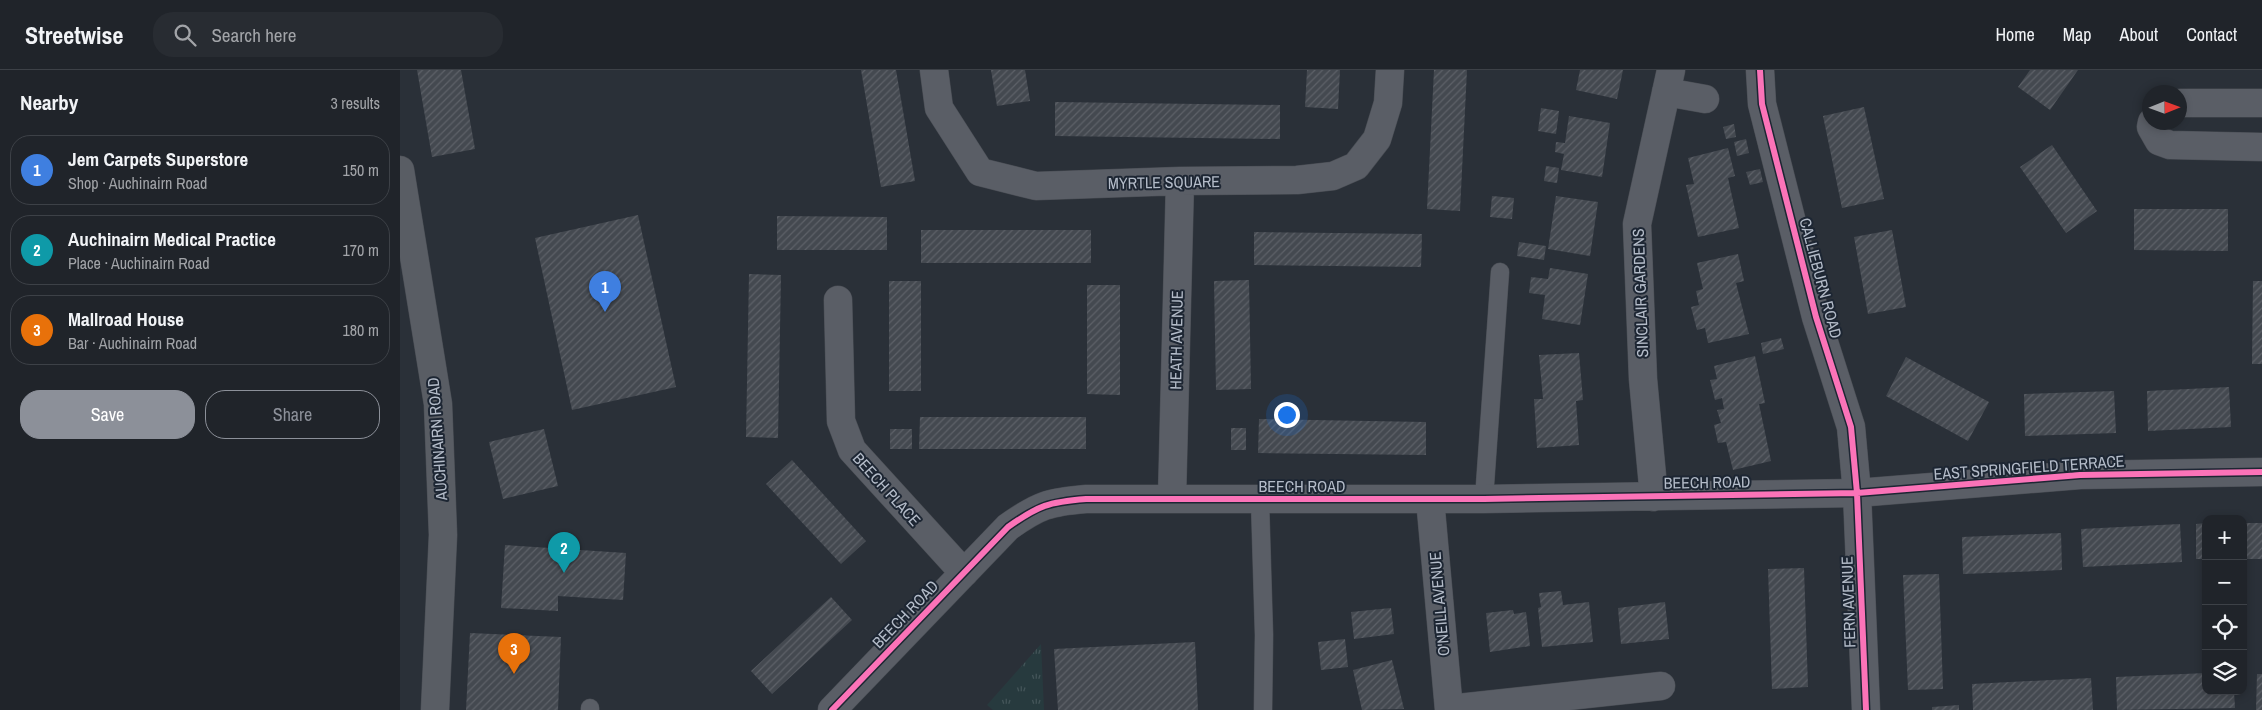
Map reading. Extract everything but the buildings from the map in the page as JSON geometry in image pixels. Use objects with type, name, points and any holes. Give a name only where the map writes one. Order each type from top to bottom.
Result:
[{"type":"main road","name":"AUCHINAIRN ROAD","points":[[400,170],[438,404],[443,535],[435,710]]},
{"type":"street","name":"MYRTLE SQUARE","points":[[934,70],[939,108],[980,172],[1036,186],[1180,181],[1297,180],[1333,176],[1356,166],[1377,140],[1388,102],[1390,70]]},
{"type":"street","name":"CALLIEBURN ROAD","points":[[1760,70],[1762,104],[1811,297],[1851,427],[1857,493]]},
{"type":"street","name":"SINCLAIR GARDENS","points":[[1654,497],[1643,379],[1637,224],[1668,81],[1705,99]]},
{"type":"street","points":[[2187,103],[2262,103]]},
{"type":"street","points":[[2153,130],[2159,141],[2170,145],[2262,147]]},
{"type":"street","name":"HEATH AVENUE","points":[[1172,498],[1180,181]]},
{"type":"street","name":"BEECH PLACE","points":[[838,300],[841,421],[852,450],[964,573]]},
{"type":"street","name":"EAST SPRINGFIELD TERRACE","points":[[1857,493],[2080,475],[2262,472]]},
{"type":"street","name":"BEECH ROAD","points":[[832,710],[1008,527],[1030,511],[1054,502],[1086,499],[1172,498],[1260,500],[1484,499],[1857,493]]},
{"type":"street","name":"FERN AVENUE","points":[[1857,493],[1866,710]]},
{"type":"street","name":"O'NEILL AVENUE","points":[[1430,499],[1449,709],[1661,686]]},
{"type":"lane","points":[[1484,499],[1500,272]]},
{"type":"lane","points":[[1260,500],[1264,710]]},
{"type":"green space","points":[[1041,644],[1044,710],[993,710],[987,705]]},
{"type":"cycle path","points":[[1760,70],[1762,104],[1816,317],[1851,427],[1857,493],[1866,710]]},
{"type":"cycle path","points":[[832,710],[1008,527],[1037,509],[1053,503],[1086,499],[1484,499],[1857,493],[2080,475],[2262,472]]},
{"type":"place","name":"Jem Carpets Superstore","points":[[605,312]]},
{"type":"place","name":"Auchinairn Medical Practice","points":[[564,573]]},
{"type":"place","name":"Mallroad House","points":[[514,674]]}]
